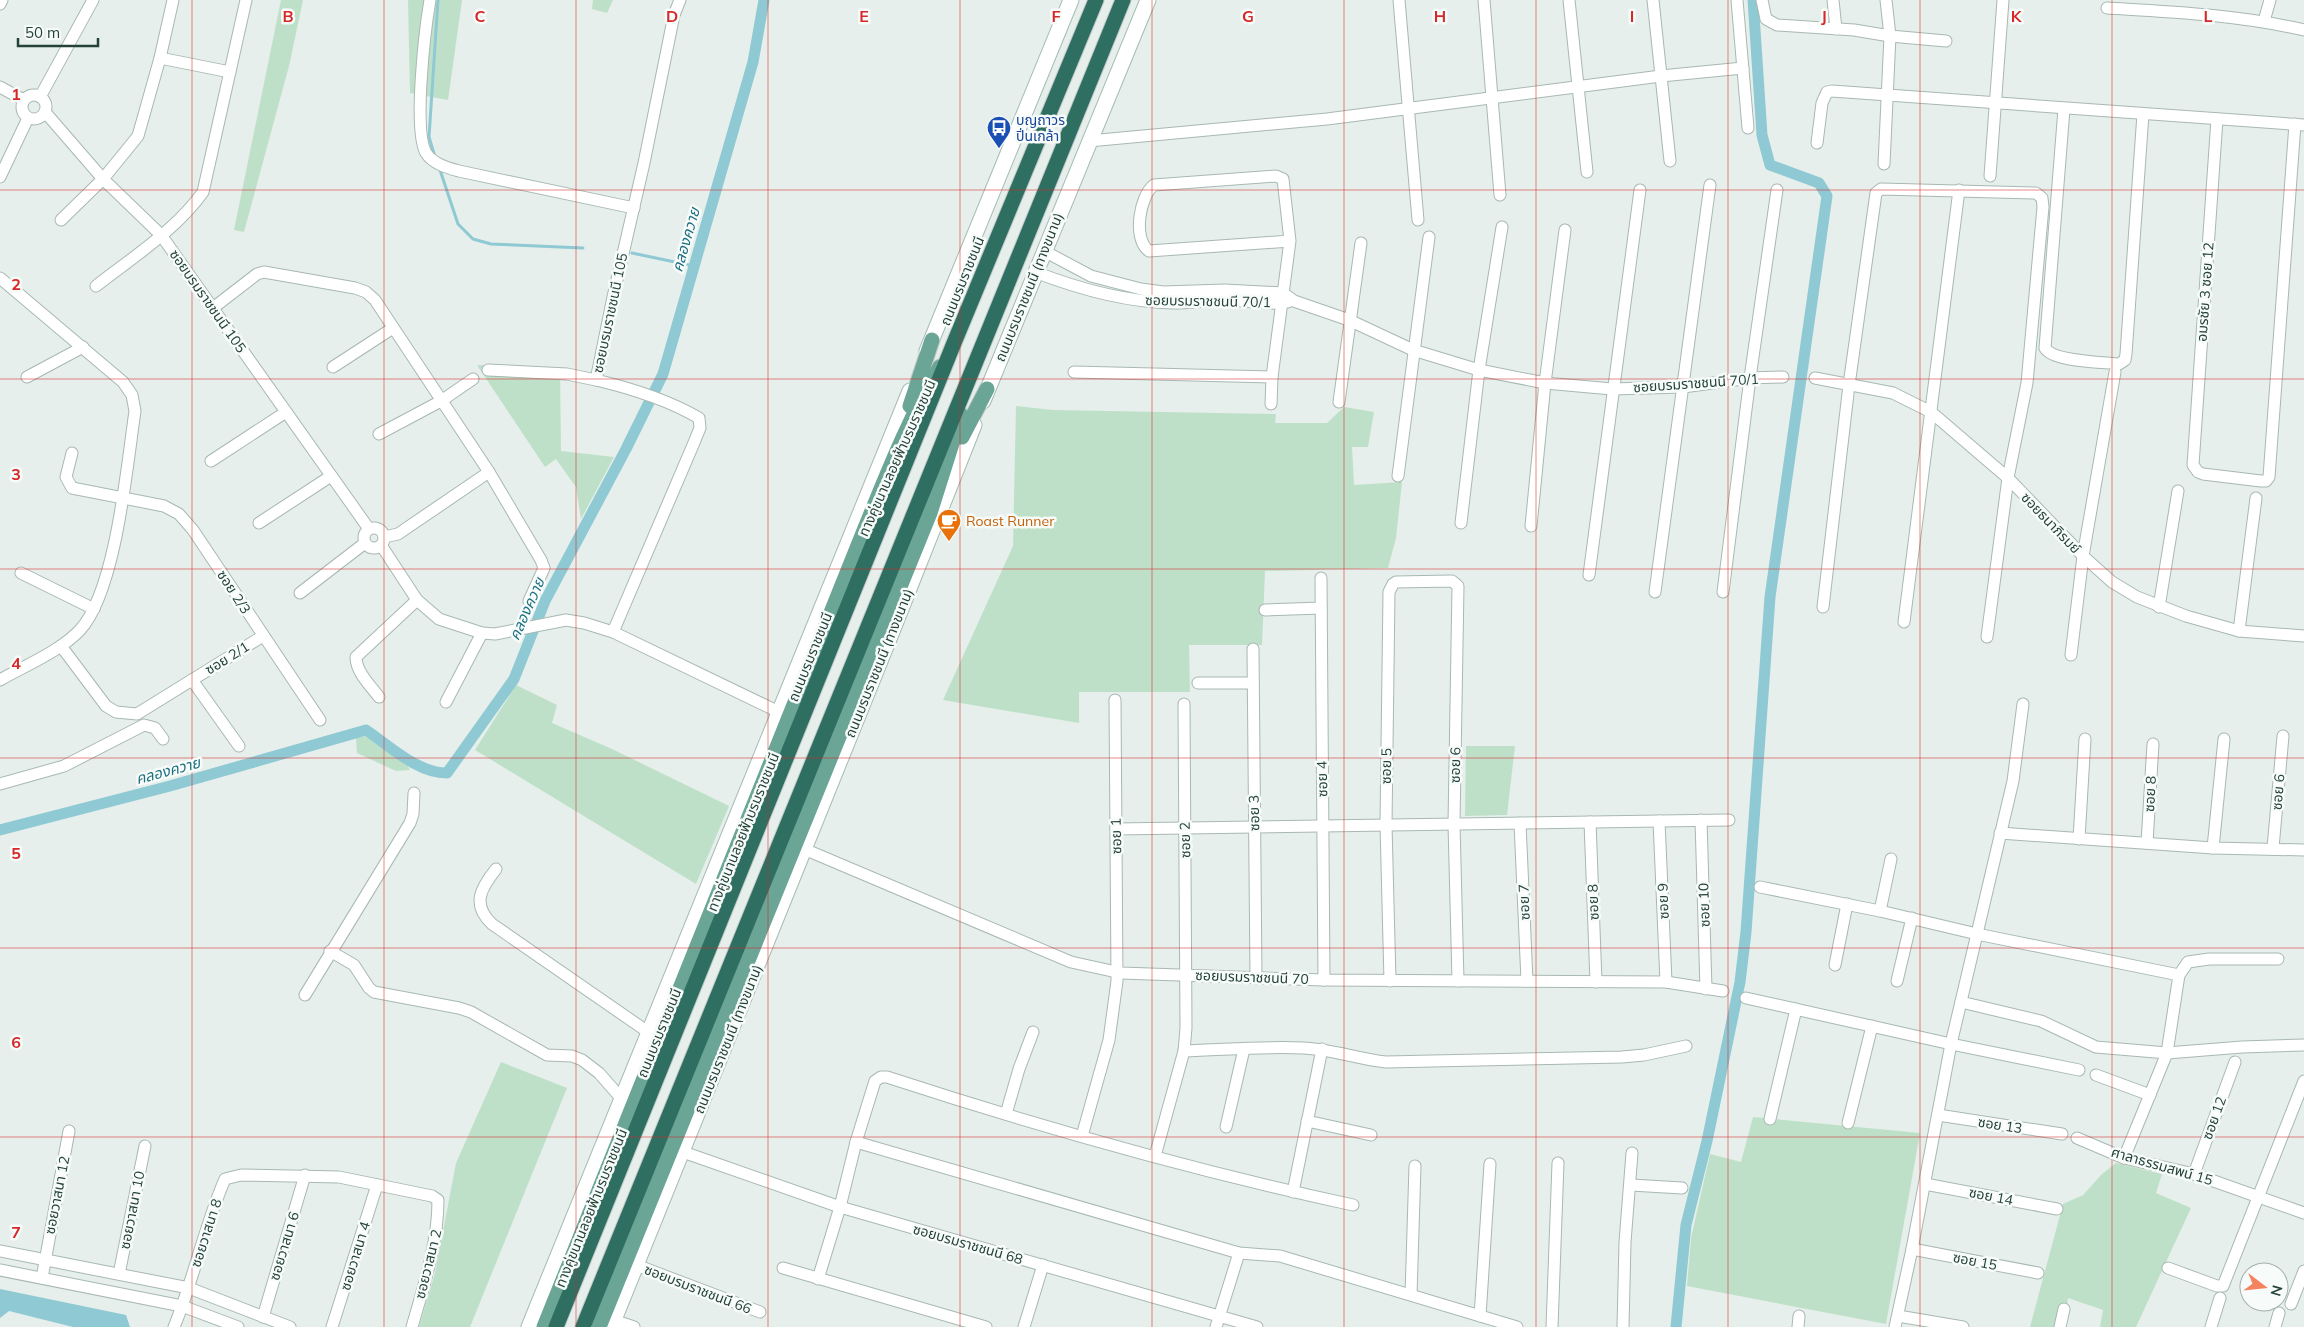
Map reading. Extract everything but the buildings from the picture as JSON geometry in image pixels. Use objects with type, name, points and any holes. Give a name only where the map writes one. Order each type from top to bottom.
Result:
[{"type":"highway","name":"ถนนบรมราชชนนี","points":[[556,1327],[954,343],[1096,0]]},
{"type":"highway","points":[[583,1327],[1123,0]]},
{"type":"main road","points":[[529,1327],[1071,0]]},
{"type":"main road","name":"ถนนบรมราชชนนี (ทางขนาน)","points":[[612,1324],[932,533],[987,389],[1148,0]]},
{"type":"main road","points":[[888,474],[932,340]]},
{"type":"main road","name":"ทางคู่ขนานลอยฟ้าบรมราชชนนี","points":[[544,1327],[575,1246],[888,474],[929,385],[954,343]]},
{"type":"main road","points":[[930,513],[967,397],[976,359]]},
{"type":"main road","points":[[599,1327],[878,636],[968,423],[987,389]]},
{"type":"street","points":[[0,4],[2,0]]},
{"type":"street","points":[[24,100],[30,96],[40,97],[93,0]]},
{"type":"street","points":[[61,220],[103,179],[138,136],[160,58],[173,0]]},
{"type":"street","points":[[96,286],[161,235],[193,206],[203,192],[246,0]]},
{"type":"street","points":[[430,0],[423,54],[422,139],[426,153],[438,163],[459,171],[634,208]]},
{"type":"street","name":"ซอยบรมราชชนนี 105","points":[[613,632],[700,428],[699,418],[664,402],[620,386],[596,380],[674,15],[680,0]]},
{"type":"street","points":[[1399,0],[1418,220]]},
{"type":"street","points":[[1484,0],[1500,195]]},
{"type":"street","points":[[1569,0],[1587,172]]},
{"type":"street","points":[[1653,0],[1670,161]]},
{"type":"street","points":[[1737,0],[1748,128]]},
{"type":"street","points":[[1762,0],[1766,18],[1777,25],[1866,31],[1890,36],[1946,41]]},
{"type":"street","points":[[1833,0],[1836,29]]},
{"type":"street","points":[[1884,164],[1890,36],[1886,0]]},
{"type":"street","points":[[1990,176],[2002,0]]},
{"type":"street","points":[[2264,21],[2270,0]]},
{"type":"street","points":[[2107,8],[2222,15],[2264,21],[2304,30]]},
{"type":"street","points":[[160,58],[230,72]]},
{"type":"street","points":[[1089,141],[1409,109],[1578,86],[1743,68]]},
{"type":"street","points":[[0,87],[24,100]]},
{"type":"street","points":[[1817,144],[1822,103],[1827,92],[2300,124]]},
{"type":"street","name":"ซอยบรมราชชนนี 105","points":[[40,97],[46,104],[45,112],[103,179],[161,235],[369,529],[380,529],[382,541],[418,600],[439,619],[482,632],[507,632],[566,620],[584,623],[613,632],[779,712]]},
{"type":"street","points":[[24,100],[23,112],[28,118]]},
{"type":"street","points":[[2064,109],[2045,348],[2048,353],[2059,358],[2119,364],[2125,360],[2126,354],[2143,114]]},
{"type":"street","points":[[28,118],[40,118],[45,112]]},
{"type":"street","points":[[0,177],[28,118]]},
{"type":"street","name":"อมรชัย 3 ซอย 12","points":[[2217,119],[2193,465],[2198,472],[2203,474],[2261,482],[2266,481],[2269,477],[2300,124]]},
{"type":"street","points":[[1271,404],[1272,377],[1290,241],[1285,184],[1281,177],[1154,185],[1148,192],[1138,227],[1141,241],[1149,252],[1290,241]]},
{"type":"street","points":[[1655,592],[1710,185]]},
{"type":"street","points":[[1823,607],[1849,385],[1876,193],[1881,189],[2036,193],[2040,195],[2043,202],[2027,383],[2008,478],[1987,637]]},
{"type":"street","points":[[1589,575],[1612,389],[1640,190]]},
{"type":"street","points":[[1723,592],[1750,378],[1777,190]]},
{"type":"street","points":[[1904,622],[1959,190]]},
{"type":"street","points":[[1461,523],[1479,370],[1502,227]]},
{"type":"street","points":[[1531,526],[1545,383],[1565,230]]},
{"type":"street","points":[[1398,476],[1429,237]]},
{"type":"street","points":[[1339,402],[1360,243]]},
{"type":"street","name":"ซอยบรมราชชนนี 70/1","points":[[1044,251],[1078,270],[1108,282],[1163,292],[1225,290],[1283,298],[1349,320],[1413,350],[1479,370],[1545,383],[1612,389],[1683,387],[1750,378],[1783,377]]},
{"type":"street","points":[[1072,286],[1078,270]]},
{"type":"street","points":[[213,308],[257,274],[264,272],[272,272],[366,292],[374,300],[489,472],[531,541],[544,568],[528,601]]},
{"type":"street","name":"ซอยบรมราชชนนี 70/1","points":[[1035,272],[1072,286],[1103,294],[1150,301],[1173,303],[1283,298]]},
{"type":"street","points":[[0,278],[123,382],[132,395],[135,411],[113,548],[94,609],[78,631],[61,646],[0,680]]},
{"type":"street","points":[[332,368],[392,328]]},
{"type":"street","points":[[27,377],[83,347]]},
{"type":"street","points":[[488,370],[567,374],[596,380]]},
{"type":"street","points":[[1074,372],[1272,377]]},
{"type":"street","points":[[2071,655],[2083,556],[2115,372]]},
{"type":"street","name":"ซอยธนาภิรมย์","points":[[1815,378],[1893,393],[1931,412],[2008,478],[2083,556],[2112,582],[2159,607],[2239,631],[2304,636]]},
{"type":"street","points":[[379,434],[441,401],[473,379]]},
{"type":"street","points":[[211,460],[286,412]]},
{"type":"street","name":"ซอย 2/3","points":[[72,453],[66,477],[72,488],[164,506],[179,514],[193,530],[320,720]]},
{"type":"street","points":[[369,529],[364,534],[365,543],[372,548],[398,534],[489,472]]},
{"type":"street","points":[[259,523],[331,476]]},
{"type":"street","points":[[2159,607],[2178,492]]},
{"type":"street","points":[[2239,631],[2256,498]]},
{"type":"street","points":[[300,593],[365,543]]},
{"type":"street","points":[[21,573],[94,609]]},
{"type":"street","name":"ซอย 4","points":[[1320,578],[1324,980]]},
{"type":"street","name":"ซอย 6","points":[[1424,582],[1452,581],[1458,586],[1454,824],[1458,981]]},
{"type":"street","name":"ซอย 5","points":[[1390,981],[1386,825],[1389,592],[1392,584],[1396,582],[1424,582]]},
{"type":"street","points":[[378,696],[361,674],[356,664],[356,657],[418,600]]},
{"type":"street","points":[[1265,610],[1321,608]]},
{"type":"street","points":[[446,702],[482,632]]},
{"type":"street","name":"ซอย 2/1","points":[[61,646],[106,706],[116,712],[137,714],[263,636]]},
{"type":"street","name":"ซอย 3","points":[[1253,649],[1256,978]]},
{"type":"street","points":[[192,680],[239,746]]},
{"type":"street","points":[[1198,683],[1253,683]]},
{"type":"street","name":"ซอย 1","points":[[1082,1136],[1109,1040],[1117,972],[1115,700]]},
{"type":"street","name":"ซอย 2","points":[[1155,1156],[1184,1050],[1186,975],[1184,704]]},
{"type":"street","points":[[1963,1327],[1897,1321],[1960,1002],[2013,781],[2023,704]]},
{"type":"street","points":[[0,784],[64,766],[144,725],[155,728],[163,739]]},
{"type":"street","name":"ซอย 6","points":[[2273,848],[2283,736]]},
{"type":"street","points":[[2079,838],[2085,739]]},
{"type":"street","points":[[2212,848],[2224,740]]},
{"type":"street","name":"ซอย 8","points":[[2147,843],[2153,744]]},
{"type":"street","points":[[305,994],[410,823],[413,814],[414,793]]},
{"type":"street","name":"ซอย 10","points":[[1701,820],[1706,989]]},
{"type":"street","points":[[1116,829],[1729,820]]},
{"type":"street","name":"ซอย 9","points":[[1659,821],[1666,982]]},
{"type":"street","name":"ซอย 8","points":[[1590,822],[1596,982]]},
{"type":"street","name":"ซอย 7","points":[[1520,823],[1527,981]]},
{"type":"street","points":[[2000,833],[2212,848],[2304,850]]},
{"type":"street","name":"ซอยบรมราชชนนี 70","points":[[804,849],[1071,962],[1117,972],[1324,980],[1666,982],[1724,991]]},
{"type":"street","points":[[1880,910],[1891,859]]},
{"type":"street","points":[[496,869],[485,883],[481,896],[480,908],[484,917],[648,1032]]},
{"type":"street","points":[[1760,887],[1880,910],[1977,934],[2179,975]]},
{"type":"street","points":[[1834,965],[1847,904]]},
{"type":"street","points":[[1897,981],[1912,918]]},
{"type":"street","points":[[330,951],[354,965],[369,988],[374,992],[471,1012],[546,1055],[572,1056],[582,1060],[596,1069],[621,1098]]},
{"type":"street","points":[[2124,1158],[2167,1053],[2179,975],[2188,962],[2209,959],[2278,959]]},
{"type":"street","points":[[1746,998],[1951,1044],[2079,1070]]},
{"type":"street","points":[[1960,1002],[2041,1020],[2096,1047],[2167,1053],[2242,1047],[2304,1045]]},
{"type":"street","points":[[1770,1119],[1796,1009]]},
{"type":"street","points":[[1848,1123],[1872,1026]]},
{"type":"street","points":[[1006,1114],[1019,1069],[1033,1032]]},
{"type":"street","points":[[1184,1050],[1322,1049],[1354,1058],[1386,1062],[1622,1057],[1644,1055],[1686,1046]]},
{"type":"street","points":[[1226,1127],[1244,1049]]},
{"type":"street","points":[[1293,1192],[1322,1049]]},
{"type":"street","name":"ซอย 12","points":[[2194,1174],[2235,1062]]},
{"type":"street","points":[[2096,1075],[2150,1095]]},
{"type":"street","points":[[818,1279],[875,1081],[881,1077],[1155,1156],[1293,1192],[1353,1205]]},
{"type":"street","points":[[2168,1268],[2217,1286],[2223,1286],[2304,1081]]},
{"type":"street","name":"ซอย 13","points":[[1938,1115],[2062,1134]]},
{"type":"street","points":[[1307,1121],[1372,1135]]},
{"type":"street","name":"ซอยวาสนา 12","points":[[42,1278],[69,1131]]},
{"type":"street","name":"ศาลาธรรมสพน์ 15","points":[[2077,1138],[2124,1158],[2194,1174],[2304,1213]]},
{"type":"street","points":[[856,1142],[1239,1253],[1280,1256],[1517,1327]]},
{"type":"street","name":"ซอยวาสนา 10","points":[[119,1274],[144,1146]]},
{"type":"street","name":"ซอยบรมราชชนนี 68","points":[[682,1152],[840,1207],[1043,1266],[1218,1322],[1257,1327]]},
{"type":"street","points":[[1623,1327],[1625,1242],[1631,1185],[1632,1153]]},
{"type":"street","points":[[1552,1327],[1558,1163]]},
{"type":"street","points":[[1480,1316],[1490,1164]]},
{"type":"street","points":[[1411,1295],[1415,1166]]},
{"type":"street","name":"ซอยวาสนา 8","points":[[174,1327],[225,1179],[241,1175],[305,1175]]},
{"type":"street","points":[[305,1175],[339,1177],[376,1185]]},
{"type":"street","name":"ซอยวาสนา 6","points":[[263,1317],[305,1175]]},
{"type":"street","name":"ซอย 14","points":[[1925,1184],[2057,1208]]},
{"type":"street","name":"ซอยวาสนา 2","points":[[376,1185],[432,1196],[438,1200],[438,1225],[412,1327]]},
{"type":"street","name":"ซอยวาสนา 4","points":[[332,1327],[376,1185]]},
{"type":"street","points":[[1631,1185],[1682,1188]]},
{"type":"street","name":"ซอย 15","points":[[1912,1249],[2038,1273]]},
{"type":"street","points":[[0,1251],[188,1288],[290,1327]]},
{"type":"street","points":[[1218,1322],[1239,1253]]},
{"type":"street","name":"ซอยบรมราชชนนี 66","points":[[636,1265],[760,1312]]},
{"type":"street","points":[[1024,1327],[1043,1266]]},
{"type":"street","points":[[783,1268],[986,1327]]},
{"type":"street","points":[[0,1270],[182,1306],[238,1327]]},
{"type":"street","points":[[2291,1304],[2304,1271]]},
{"type":"street","points":[[2211,1327],[2220,1298]]},
{"type":"street","points":[[2060,1327],[2064,1309]]},
{"type":"street","points":[[2275,1327],[2279,1313]]},
{"type":"street","points":[[612,1324],[634,1327]]},
{"type":"green space","points":[[281,0],[303,0],[289,66],[244,232],[234,230]]},
{"type":"green space","points":[[408,0],[462,0],[448,100],[410,93]]},
{"type":"green space","points":[[593,0],[613,0],[607,13],[592,9]]},
{"type":"green space","points":[[477,365],[560,370],[561,451],[614,457],[581,519],[576,487],[556,459],[545,467]]},
{"type":"green space","points":[[1016,406],[1053,410],[1276,414],[1275,423],[1327,423],[1344,407],[1374,412],[1368,447],[1352,447],[1354,485],[1402,482],[1396,538],[1388,568],[1265,571],[1262,645],[1189,645],[1190,692],[1079,692],[1079,723],[943,700],[1013,546]]},
{"type":"green space","points":[[516,685],[557,705],[552,723],[612,749],[729,806],[696,884],[475,750]]},
{"type":"green space","points":[[367,736],[404,759],[410,770],[396,771],[357,753],[356,738]]},
{"type":"green space","points":[[1466,746],[1515,746],[1507,815],[1465,816]]},
{"type":"green space","points":[[501,1062],[567,1088],[470,1327],[419,1327],[435,1273],[456,1163]]},
{"type":"green space","points":[[1753,1117],[1920,1133],[1886,1324],[1687,1286],[1691,1238],[1710,1154],[1741,1162]]},
{"type":"green space","points":[[2116,1163],[2162,1174],[2156,1193],[2191,1208],[2136,1327],[2100,1327],[2103,1310],[2068,1298],[2065,1327],[2030,1327],[2063,1204],[2083,1195],[2102,1174]]},
{"type":"water","points":[[0,1289],[126,1315],[130,1327],[73,1327],[9,1311],[0,1318]]},
{"type":"waterway","points":[[435,157],[429,137],[438,0]]},
{"type":"waterway","name":"คลองควาย","points":[[0,830],[170,786],[366,730],[415,764],[425,769],[447,773],[514,679],[545,601],[626,449],[663,374],[753,62],[764,0]]},
{"type":"waterway","points":[[1676,1327],[1686,1225],[1707,1141],[1740,982],[1746,932],[1770,597],[1827,196],[1819,183],[1770,165],[1762,135],[1753,0]]},
{"type":"waterway","points":[[439,167],[458,224],[473,239],[491,244],[583,248]]},
{"type":"waterway","points":[[632,253],[694,266]]},
{"type":"place","name":"บุญถาวร ปิ่นเกล้า","points":[[999,149]]},
{"type":"place","name":"Roast Runner","points":[[949,542]]}]
